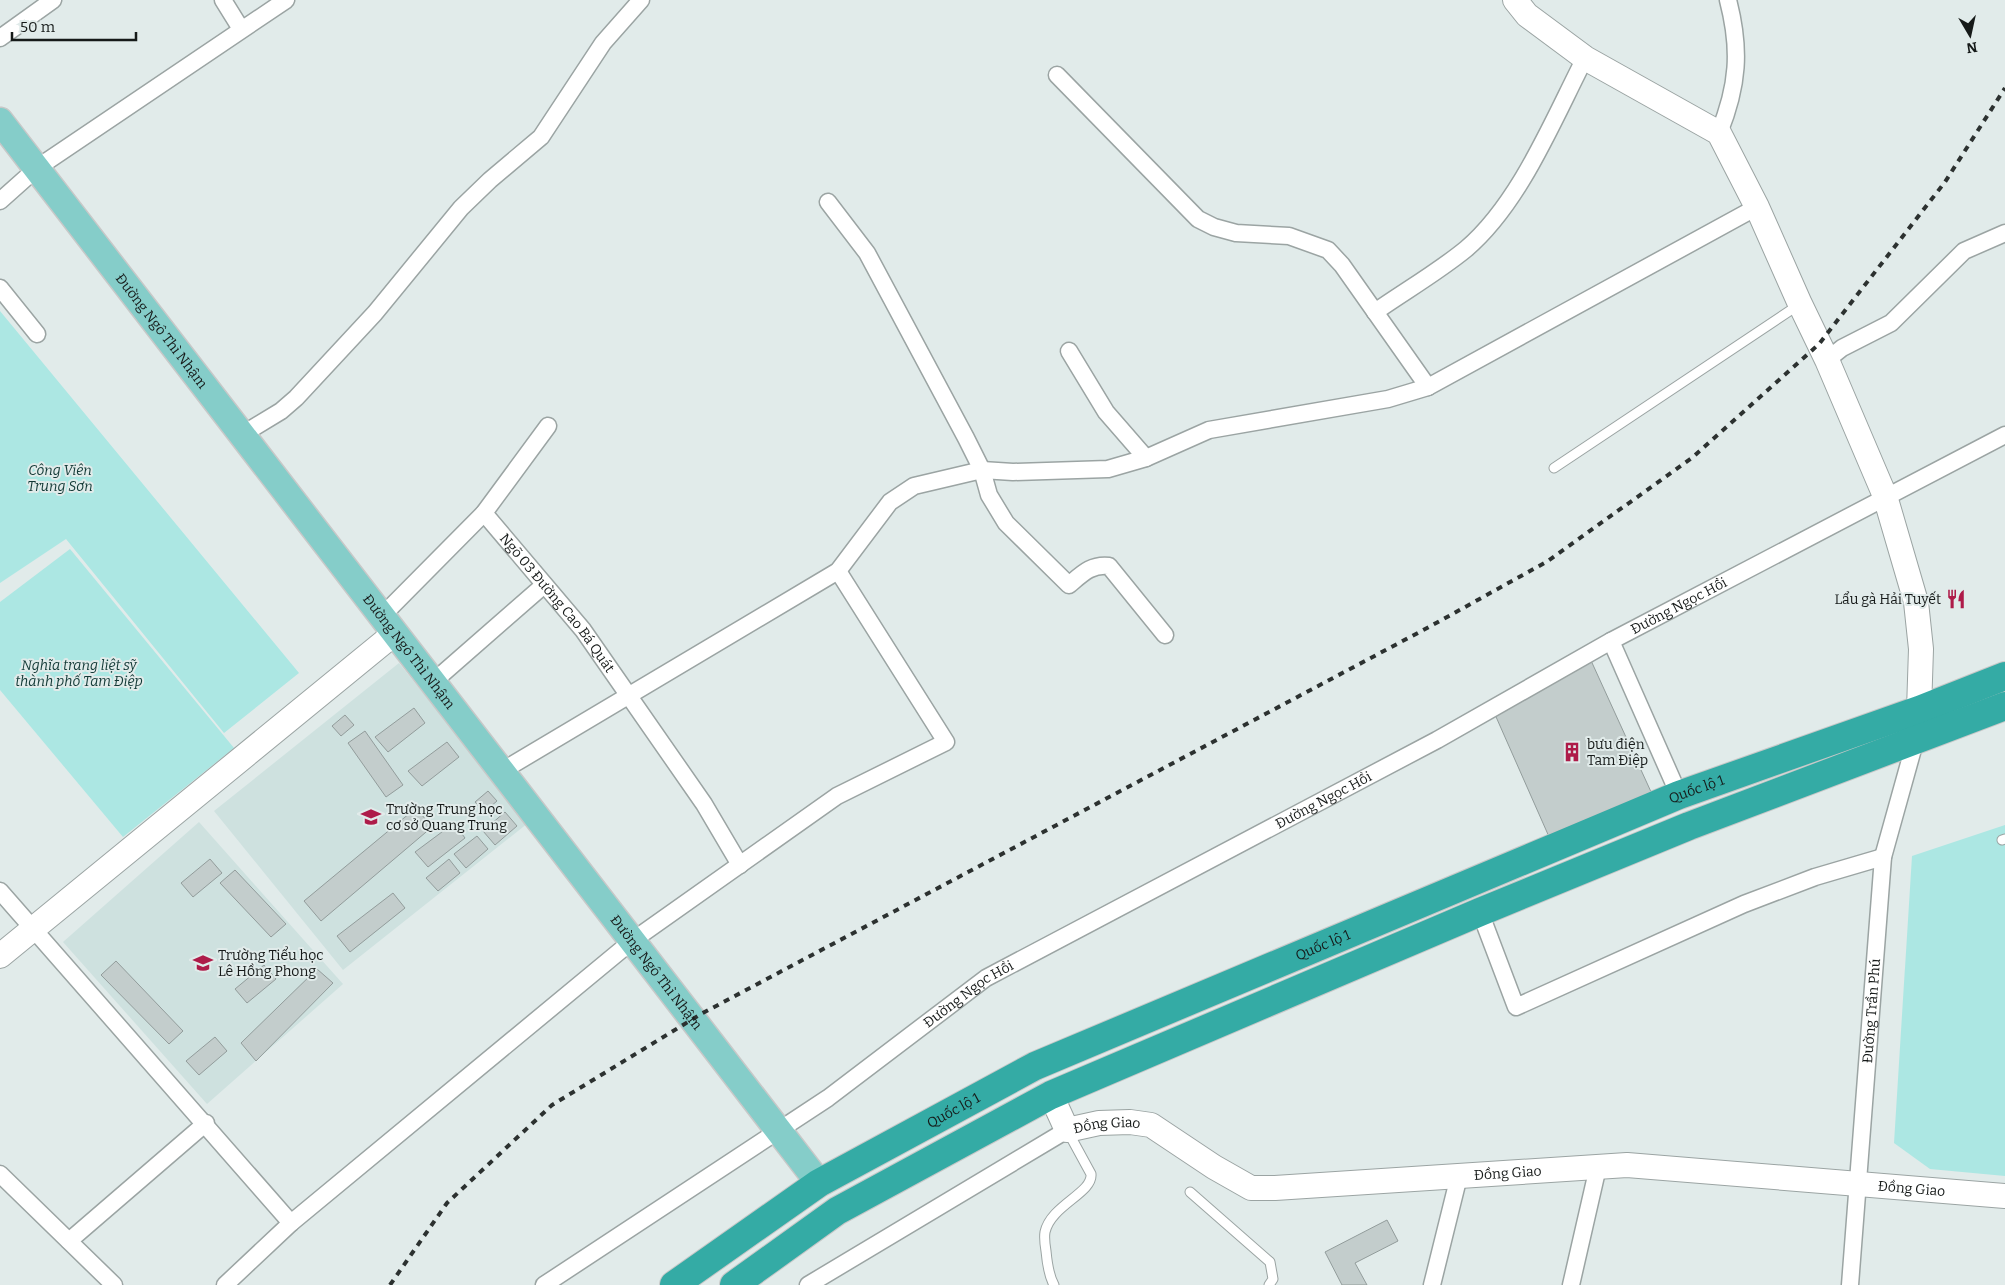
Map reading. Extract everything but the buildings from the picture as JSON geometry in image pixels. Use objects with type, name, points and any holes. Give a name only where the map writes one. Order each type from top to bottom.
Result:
[{"type":"highway","name":"Quốc lộ 1","points":[[674,1285],[819,1183],[1035,1066],[1679,795],[1919,710],[2005,676]]},
{"type":"highway","points":[[745,1282],[840,1209],[1050,1095],[1480,912],[1690,826],[1915,742],[2005,706]]},
{"type":"highway","points":[[1915,742],[1919,710]]},
{"type":"highway","points":[[819,1183],[840,1209]]},
{"type":"main road","name":"Đường Ngô Thì Nhậm","points":[[0,120],[819,1183]]},
{"type":"street","points":[[0,38],[53,0]]},
{"type":"street","points":[[223,0],[242,29]]},
{"type":"street","points":[[0,202],[38,168],[286,0]]},
{"type":"street","points":[[243,434],[282,411],[296,398],[375,313],[461,208],[490,180],[542,137],[604,43],[642,0]]},
{"type":"street","points":[[1516,0],[1527,15],[1585,58],[1719,134],[1757,207],[1800,304],[1828,360],[1885,496],[1916,602],[1921,649],[1919,710]]},
{"type":"street","points":[[1719,134],[1730,106],[1738,54],[1728,0]]},
{"type":"street","points":[[1375,312],[1467,248],[1497,217],[1518,187],[1585,58]]},
{"type":"street","points":[[1057,75],[1198,219],[1214,227],[1236,233],[1289,236],[1328,250],[1342,265],[1428,387]]},
{"type":"street","points":[[828,202],[867,253],[982,470],[989,495],[1006,523],[1069,585],[1090,568],[1098,565],[1109,566],[1165,635]]},
{"type":"street","points":[[502,771],[838,571],[890,502],[914,486],[982,470],[1013,472],[1108,469],[1146,458],[1209,430],[1388,399],[1428,387],[1757,207]]},
{"type":"street","points":[[1828,360],[1842,348],[1891,323],[1964,251],[2005,233]]},
{"type":"street","points":[[0,288],[37,334]]},
{"type":"street","points":[[1069,351],[1106,412],[1146,458]]},
{"type":"street","points":[[0,956],[389,624],[484,514],[548,426]]},
{"type":"street","name":"Đường Ngọc Hồi","points":[[544,1285],[828,1098],[986,978],[1437,740],[1611,641],[1885,496],[2005,435]]},
{"type":"street","name":"Ngõ 03 Đường Cao Bá Quát","points":[[484,514],[583,630],[704,804],[740,864]]},
{"type":"street","points":[[225,1285],[291,1223],[632,941],[837,796],[946,742],[838,571]]},
{"type":"street","points":[[433,682],[544,584]]},
{"type":"street","points":[[1611,641],[1679,795]]},
{"type":"street","name":"Đường Trần Phú","points":[[1850,1285],[1883,857],[1915,742]]},
{"type":"street","points":[[1480,912],[1516,1007],[1744,904],[1815,877],[1883,857]]},
{"type":"street","points":[[0,891],[206,1123],[291,1223]]},
{"type":"street","name":"Đồng Giao","points":[[1050,1095],[1067,1130],[1099,1123],[1130,1122],[1151,1125],[1214,1167],[1251,1188],[1627,1165],[2005,1196]]},
{"type":"street","points":[[69,1241],[206,1123]]},
{"type":"street","points":[[808,1285],[1067,1130]]},
{"type":"street","points":[[1571,1285],[1598,1167]]},
{"type":"street","points":[[0,1174],[114,1285]]},
{"type":"street","points":[[1432,1285],[1459,1176]]},
{"type":"lane","points":[[1554,468],[1800,304]]},
{"type":"lane","points":[[1054,1285],[1046,1256],[1045,1233],[1050,1218],[1064,1203],[1090,1185],[1092,1180],[1091,1174],[1067,1130]]},
{"type":"lane","points":[[1190,1192],[1270,1262],[1273,1279],[1269,1285]]},
{"type":"shaded area","name":"Trường Trung học cơ sở Quang Trung","points":[[399,663],[528,823],[343,970],[214,811]]},
{"type":"shaded area","name":"Trường Tiểu học Lê Hồng Phong","points":[[199,822],[343,984],[207,1104],[63,942]]},
{"type":"green space","name":"Công Viên Trung Sơn","points":[[0,311],[299,673],[224,733],[66,539],[0,583]]},
{"type":"green space","name":"Nghĩa trang liệt sỹ thành phố Tam Điệp","points":[[70,549],[234,748],[123,837],[0,690],[0,602]]},
{"type":"green space","points":[[2005,825],[2005,1176],[1930,1169],[1894,1143],[1912,856]]},
{"type":"railway","points":[[390,1285],[447,1203],[552,1105],[701,1014],[1429,627],[1548,561],[1693,457],[1819,344],[1945,182],[2005,88]]},
{"type":"place","name":"Lẩu gà Hải Tuyết","points":[[1956,599]]},
{"type":"place","name":"bưu điện Tam Điệp","points":[[1572,752]]},
{"type":"place","name":"Trường Trung học cơ sở Quang Trung","points":[[371,817]]},
{"type":"place","name":"Trường Tiểu học Lê Hồng Phong","points":[[203,963]]}]
